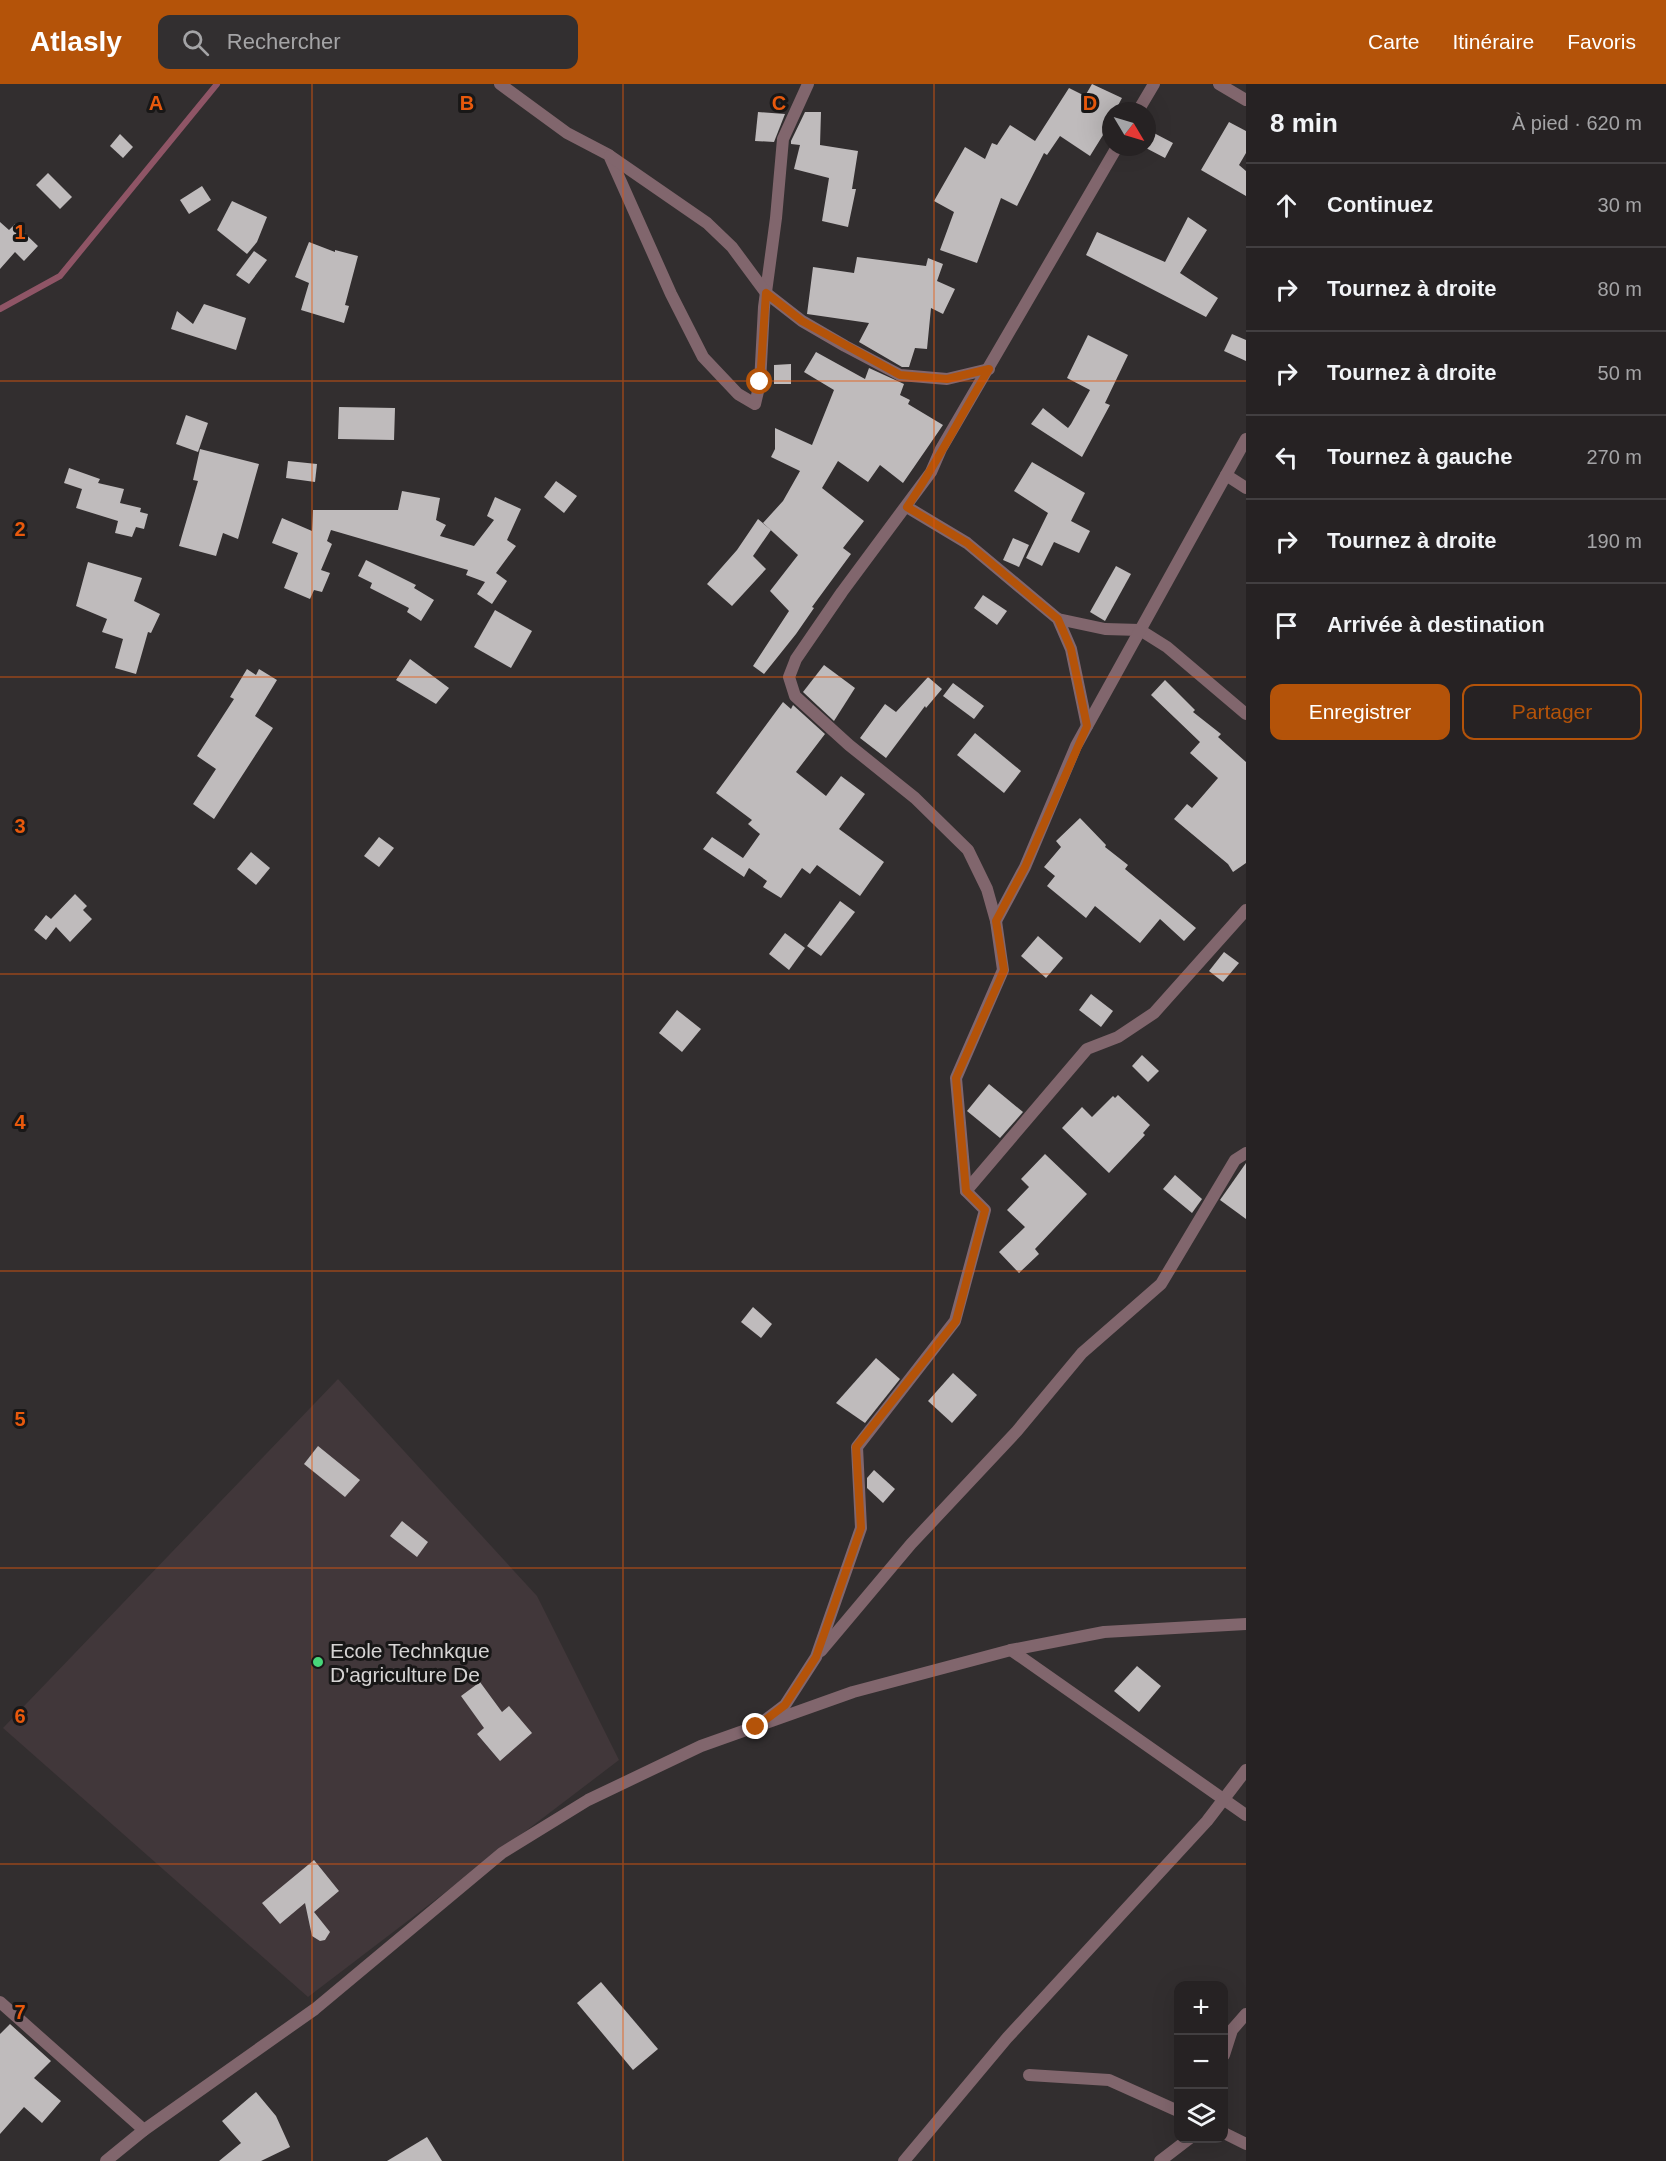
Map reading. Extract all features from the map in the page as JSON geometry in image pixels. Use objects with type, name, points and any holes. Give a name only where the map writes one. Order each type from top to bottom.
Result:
[{"type":"street","points":[[500,84],[567,133],[609,155],[707,222],[732,247],[766,293],[802,321],[900,375],[947,379],[989,369]]},
{"type":"street","points":[[609,155],[671,294],[703,357],[738,394],[755,404],[760,382],[766,293],[783,139],[808,84]]},
{"type":"street","points":[[1144,102],[1155,84]]},
{"type":"street","points":[[1219,84],[1246,100]]},
{"type":"street","points":[[816,1657],[861,1528],[856,1447],[956,1321],[985,1210],[966,1191],[956,1078],[1004,970],[996,921],[987,889],[968,850],[915,798],[849,745],[795,696],[789,677],[796,659],[842,592],[931,472],[941,449],[1112,156]]},
{"type":"street","points":[[996,921],[1025,867],[1087,726],[1246,439]]},
{"type":"street","points":[[1226,475],[1246,488]]},
{"type":"street","points":[[907,507],[967,543],[1058,619],[1071,649],[1087,726]]},
{"type":"street","points":[[1058,619],[1105,629],[1140,630],[1167,647],[1246,714]]},
{"type":"street","points":[[966,1191],[1087,1049],[1118,1037],[1154,1013],[1246,910]]},
{"type":"street","points":[[756,1727],[785,1705],[816,1657],[910,1544],[1017,1431],[1082,1353],[1161,1284],[1235,1160],[1246,1153]]},
{"type":"street","points":[[106,2161],[144,2130],[315,2009],[502,1853],[588,1800],[701,1746],[852,1692],[1011,1650],[1104,1632],[1246,1624]]},
{"type":"street","points":[[1011,1650],[1246,1815]]},
{"type":"street","points":[[904,2161],[1007,2038],[1130,1908],[1207,1821],[1246,1770]]},
{"type":"street","points":[[0,2002],[144,2130]]},
{"type":"street","points":[[1228,2042],[1232,2030],[1246,2014]]},
{"type":"street","points":[[1029,2074],[1108,2080],[1174,2109]]},
{"type":"street","points":[[1228,2135],[1246,2144]]},
{"type":"street","points":[[1160,2161],[1185,2143]]},
{"type":"shaded area","name":"Ecole Technkque D'agriculture De","points":[[338,1379],[537,1596],[619,1760],[308,1997],[3,1728]]},
{"type":"building","points":[[1092,84],[1122,98],[1120,102],[1102,102],[1102,137],[1090,156],[1060,136],[1047,155],[1044,153],[1017,206],[1001,198],[977,263],[940,250],[954,212],[934,201],[965,147],[985,159],[992,143],[997,145],[1010,125],[1035,141],[1069,88],[1085,96]]},
{"type":"building","points":[[758,112],[785,114],[774,142],[755,141]]},
{"type":"building","points":[[805,112],[821,112],[820,145],[858,151],[852,189],[856,189],[848,227],[822,221],[829,178],[794,169],[800,145],[791,144],[791,141]]},
{"type":"building","points":[[1229,122],[1246,131],[1246,153],[1239,165],[1246,171],[1246,196],[1201,170]]},
{"type":"building","points":[[120,134],[133,147],[123,158],[110,146]]},
{"type":"building","points":[[1156,134],[1173,143],[1165,158],[1156,153]]},
{"type":"building","points":[[48,173],[72,197],[60,209],[36,185]]},
{"type":"building","points":[[202,186],[211,200],[189,214],[180,200]]},
{"type":"building","points":[[232,201],[267,217],[257,242],[247,254],[217,230]]},
{"type":"building","points":[[1188,217],[1207,230],[1180,273],[1218,298],[1206,317],[1086,255],[1097,232],[1165,262]]},
{"type":"building","points":[[0,222],[9,230],[15,224],[38,246],[24,261],[15,252],[0,269]]},
{"type":"building","points":[[309,242],[335,252],[335,250],[358,256],[345,305],[349,306],[344,323],[301,310],[309,283],[295,277]]},
{"type":"building","points":[[254,251],[267,260],[249,284],[236,275]]},
{"type":"building","points":[[857,257],[926,266],[928,258],[943,264],[937,281],[955,289],[943,314],[931,308],[927,349],[915,348],[909,367],[902,367],[859,342],[869,323],[807,314],[813,267],[854,273]]},
{"type":"building","points":[[204,304],[246,318],[236,350],[171,329],[177,311],[193,324]]},
{"type":"building","points":[[1232,334],[1246,340],[1246,361],[1224,351]]},
{"type":"building","points":[[1088,335],[1128,355],[1105,403],[1110,405],[1082,457],[1031,424],[1043,408],[1068,428],[1071,424],[1090,390],[1067,378]]},
{"type":"building","points":[[816,352],[865,379],[869,368],[904,384],[900,395],[910,400],[908,404],[943,425],[903,483],[880,465],[868,482],[838,461],[822,488],[864,521],[843,548],[851,554],[812,607],[814,608],[796,634],[764,674],[753,666],[789,611],[770,591],[798,555],[763,523],[783,501],[800,471],[771,457],[775,449],[775,428],[812,445],[834,390],[804,372]]},
{"type":"building","points":[[791,364],[791,384],[774,384],[774,365]]},
{"type":"building","points":[[339,407],[395,408],[394,440],[338,439]]},
{"type":"building","points":[[186,415],[208,423],[198,452],[176,444]]},
{"type":"building","points":[[200,449],[259,464],[238,539],[223,533],[216,556],[179,546],[198,481],[193,480]]},
{"type":"building","points":[[288,461],[317,464],[315,482],[286,478]]},
{"type":"building","points":[[1032,462],[1085,493],[1071,521],[1090,531],[1079,553],[1054,542],[1042,566],[1026,558],[1048,513],[1014,491]]},
{"type":"building","points":[[69,468],[100,479],[98,483],[124,489],[120,503],[141,508],[140,512],[148,514],[144,529],[136,527],[132,537],[115,533],[118,521],[76,508],[82,489],[64,483]]},
{"type":"building","points":[[556,481],[577,496],[564,513],[544,497]]},
{"type":"building","points":[[402,491],[440,498],[436,520],[446,525],[440,536],[474,546],[494,520],[487,516],[495,497],[521,509],[507,540],[516,546],[496,573],[507,581],[492,604],[477,594],[485,582],[466,575],[468,570],[331,530],[327,541],[332,544],[321,570],[330,573],[322,592],[314,590],[310,599],[284,588],[298,553],[272,543],[282,518],[312,531],[313,510],[398,510]]},
{"type":"building","points":[[758,519],[771,530],[753,556],[766,569],[732,606],[707,584],[737,550]]},
{"type":"building","points":[[1013,538],[1029,545],[1019,567],[1003,560]]},
{"type":"building","points":[[366,560],[416,585],[414,588],[434,600],[421,621],[407,612],[409,608],[370,588],[372,583],[358,576]]},
{"type":"building","points":[[88,562],[142,578],[134,601],[160,614],[151,633],[148,632],[136,674],[115,668],[123,639],[102,632],[107,619],[76,606]]},
{"type":"building","points":[[1116,566],[1131,574],[1105,621],[1090,612]]},
{"type":"building","points":[[983,595],[1007,611],[997,625],[974,608]]},
{"type":"building","points":[[495,610],[532,631],[511,668],[474,647]]},
{"type":"building","points":[[410,659],[449,688],[436,704],[396,680]]},
{"type":"building","points":[[824,665],[855,688],[834,721],[803,692]]},
{"type":"building","points":[[247,669],[256,675],[259,669],[277,680],[255,716],[273,728],[214,819],[193,804],[216,769],[197,756],[234,699],[230,697]]},
{"type":"building","points":[[928,677],[942,689],[926,708],[925,706],[886,758],[860,738],[885,704],[896,712]]},
{"type":"building","points":[[1165,680],[1195,710],[1193,712],[1221,734],[1218,737],[1246,762],[1246,863],[1233,872],[1228,864],[1174,819],[1187,804],[1192,808],[1218,778],[1190,753],[1200,742],[1151,695]]},
{"type":"building","points":[[953,683],[984,706],[974,719],[943,696]]},
{"type":"building","points":[[783,702],[791,709],[793,705],[825,734],[796,772],[826,796],[841,776],[865,794],[839,829],[884,862],[860,896],[817,865],[810,874],[802,868],[781,898],[763,887],[767,881],[749,868],[744,877],[703,849],[712,837],[743,858],[760,834],[748,824],[752,820],[716,793]]},
{"type":"building","points":[[975,733],[1021,771],[1004,793],[957,755]]},
{"type":"building","points":[[1080,818],[1106,845],[1105,847],[1128,865],[1125,869],[1196,928],[1184,941],[1160,919],[1140,943],[1095,906],[1086,918],[1047,886],[1055,876],[1044,867],[1061,847],[1056,841]]},
{"type":"building","points":[[379,837],[394,848],[379,867],[364,856]]},
{"type":"building","points":[[251,852],[270,868],[256,885],[237,869]]},
{"type":"building","points":[[75,894],[87,906],[83,910],[92,919],[70,942],[56,927],[46,940],[34,930],[46,915],[51,919]]},
{"type":"building","points":[[840,901],[855,912],[821,956],[807,946]]},
{"type":"building","points":[[785,933],[805,948],[789,970],[769,954]]},
{"type":"building","points":[[1038,936],[1063,958],[1046,978],[1021,956]]},
{"type":"building","points":[[1224,952],[1239,963],[1223,982],[1209,971]]},
{"type":"building","points":[[1091,994],[1113,1011],[1101,1027],[1079,1010]]},
{"type":"building","points":[[677,1010],[701,1029],[682,1052],[659,1033]]},
{"type":"building","points":[[1142,1055],[1159,1071],[1148,1082],[1132,1066]]},
{"type":"building","points":[[989,1084],[1023,1112],[1000,1138],[967,1111]]},
{"type":"building","points":[[1118,1095],[1150,1125],[1143,1133],[1145,1135],[1109,1173],[1062,1128],[1082,1107],[1092,1117],[1113,1096],[1115,1098]]},
{"type":"building","points":[[1045,1154],[1087,1194],[1035,1249],[1039,1254],[1019,1273],[999,1252],[1025,1227],[1007,1210],[1029,1187],[1021,1179]]},
{"type":"building","points":[[1246,1163],[1246,1219],[1220,1200]]},
{"type":"building","points":[[1175,1175],[1202,1199],[1192,1213],[1163,1189]]},
{"type":"building","points":[[753,1307],[772,1324],[761,1338],[741,1322]]},
{"type":"building","points":[[876,1358],[900,1379],[865,1423],[836,1403]]},
{"type":"building","points":[[953,1373],[977,1395],[952,1423],[928,1401]]},
{"type":"building","points":[[318,1446],[360,1480],[345,1497],[304,1464]]},
{"type":"building","points":[[874,1470],[895,1489],[883,1503],[867,1488],[867,1478]]},
{"type":"building","points":[[402,1521],[428,1542],[417,1557],[390,1536]]},
{"type":"building","points":[[1137,1666],[1161,1686],[1139,1712],[1114,1691]]},
{"type":"building","points":[[480,1682],[502,1712],[509,1706],[532,1733],[500,1761],[477,1734],[484,1728],[461,1696]]},
{"type":"building","points":[[314,1860],[339,1891],[314,1912],[330,1932],[325,1940],[320,1941],[312,1936],[305,1903],[280,1924],[262,1903]]},
{"type":"building","points":[[601,1982],[658,2049],[633,2070],[577,2003]]},
{"type":"building","points":[[10,2024],[51,2061],[34,2078],[61,2101],[42,2123],[24,2107],[0,2134],[0,2034]]},
{"type":"building","points":[[256,2092],[276,2116],[290,2147],[261,2161],[219,2161],[241,2143],[222,2121]]},
{"type":"building","points":[[427,2137],[442,2161],[387,2161]]},
{"type":"waterway","points":[[0,309],[60,276],[217,84]]},
{"type":"place","name":"Ecole Technkque D'agriculture De","points":[[318,1662]]},
{"type":"route","points":[[756,1727],[785,1705],[816,1657],[861,1528],[856,1447],[956,1321],[985,1210],[966,1191],[956,1078],[1004,970],[996,921],[1025,867],[1076,746],[1087,726],[1082,690],[1071,649],[1058,619],[967,543],[907,507],[931,472],[941,449],[989,369],[947,379],[900,375],[802,321],[766,293],[760,382]]}]
